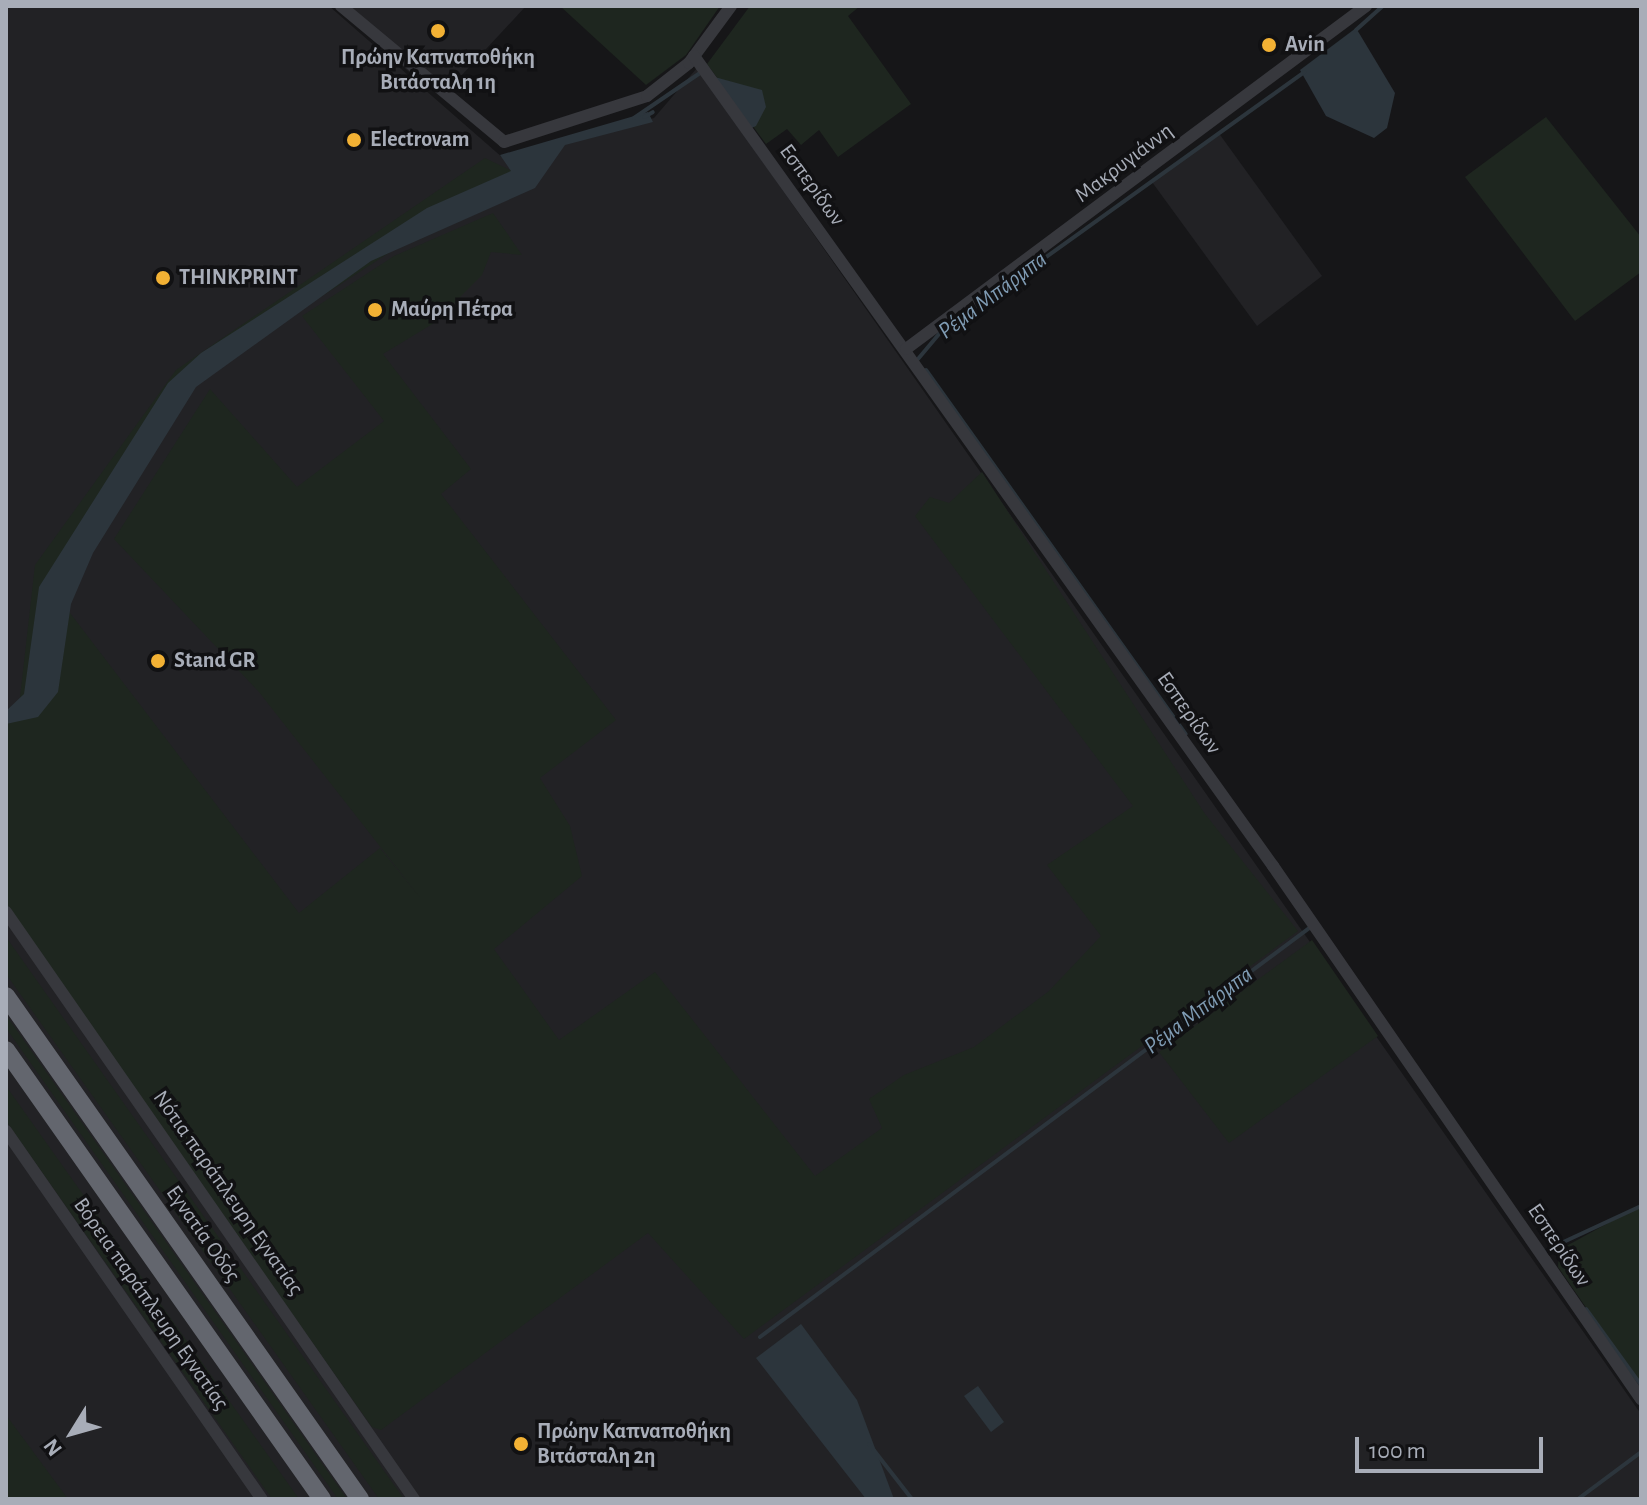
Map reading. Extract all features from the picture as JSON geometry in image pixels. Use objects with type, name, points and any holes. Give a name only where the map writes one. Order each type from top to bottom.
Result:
[{"type":"highway","name":"Εγνατία Οδός","points":[[6,996],[360,1499]]},
{"type":"highway","points":[[6,1050],[322,1499]]},
{"type":"street","points":[[341,6],[504,142],[633,104],[694,56],[731,6]]},
{"type":"street","name":"Μακρυγιάννη","points":[[906,349],[1366,6]]},
{"type":"street","name":"Εσπερίδων","points":[[694,56],[906,349],[1641,1399]]},
{"type":"street","name":"Νότια παράπλευρη Εγνατίας","points":[[6,912],[414,1499]]},
{"type":"street","name":"Βόρεια παράπλευρη Εγνατίας","points":[[6,1131],[262,1499]]},
{"type":"shaded area","points":[[6,6],[329,6],[503,158],[654,118],[697,68],[1641,1414],[1641,1499],[6,1499]]},
{"type":"shaded area","points":[[335,6],[526,6],[448,90],[434,77],[425,86]]},
{"type":"shaded area","points":[[560,6],[720,6],[686,55],[646,85]]},
{"type":"shaded area","points":[[750,6],[860,6],[848,16],[911,104],[838,157],[819,130],[801,145],[787,129],[766,144],[707,64]]},
{"type":"shaded area","points":[[1356,28],[1395,93],[1387,128],[1374,138],[1326,116],[1300,70]]},
{"type":"shaded area","points":[[711,76],[762,90],[766,107],[756,126],[743,132]]},
{"type":"shaded area","points":[[648,112],[653,122],[565,145],[535,188],[371,261],[196,387],[93,553],[71,604],[58,692],[38,717],[6,724],[6,711],[24,694],[39,587],[168,383],[201,353],[427,208],[511,171],[500,155]]},
{"type":"shaded area","points":[[1546,117],[1641,237],[1641,272],[1575,321],[1465,177]]},
{"type":"shaded area","points":[[1218,132],[1322,276],[1257,326],[1152,182]]},
{"type":"shaded area","points":[[485,158],[514,172],[188,383],[76,557],[67,609],[299,913],[380,848],[422,900],[259,692],[114,539],[210,389],[297,487],[384,421],[302,316],[394,256],[493,213],[522,255],[491,252],[482,275],[434,323],[383,354],[471,469],[441,494],[616,720],[540,778],[570,826],[582,876],[494,949],[559,1040],[655,972],[815,1176],[882,1128],[869,1099],[904,1075],[974,1047],[1049,991],[1101,936],[1047,865],[1133,806],[915,516],[930,497],[949,503],[982,472],[1205,814],[1298,931],[744,1339],[648,1233],[381,1430],[372,1427],[6,909],[6,717],[19,706],[35,565],[176,370]]},
{"type":"shaded area","points":[[6,937],[404,1499],[379,1499],[6,974]]},
{"type":"shaded area","points":[[1312,940],[1378,1036],[1229,1143],[1159,1052]]},
{"type":"shaded area","points":[[6,1015],[347,1499],[338,1499],[6,1028]]},
{"type":"shaded area","points":[[6,1086],[299,1499],[272,1499],[6,1121]]},
{"type":"shaded area","points":[[1641,1205],[1641,1387],[1558,1267],[1559,1250]]},
{"type":"shaded area","points":[[801,1324],[857,1400],[894,1499],[866,1499],[756,1358]]},
{"type":"shaded area","points":[[978,1386],[1004,1422],[991,1432],[964,1396]]},
{"type":"shaded area","points":[[6,1415],[68,1499],[6,1499]]},
{"type":"waterway","name":"Ρέμα Μπάρμπα","points":[[1356,30],[1383,6]]},
{"type":"waterway","points":[[634,118],[703,71]]},
{"type":"waterway","name":"Ρέμα Μπάρμπα","points":[[918,359],[940,333],[1304,72]]},
{"type":"waterway","points":[[644,117],[653,112]]},
{"type":"waterway","name":"Ρέμα Μπάρμπα","points":[[926,370],[1186,734]]},
{"type":"waterway","name":"Ρέμα Μπάρμπα","points":[[760,1337],[1312,926]]},
{"type":"waterway","name":"Ρέμα Μπάρμπα","points":[[1544,1251],[1641,1206]]},
{"type":"waterway","name":"Ρέμα Μπάρμπα","points":[[1586,1309],[1641,1385]]},
{"type":"waterway","name":"Ρέμα Μπάρμπα","points":[[869,1444],[912,1499]]},
{"type":"waterway","name":"Ρέμα Μπάρμπα","points":[[1578,1499],[1641,1452]]},
{"type":"place","name":"Πρώην Καπναποθήκη Βιτάσταλη 1η","points":[[438,31]]},
{"type":"place","name":"Avin","points":[[1269,45]]},
{"type":"place","name":"Electrovam","points":[[354,140]]},
{"type":"place","name":"THINKPRINT","points":[[163,278]]},
{"type":"place","name":"Μαύρη Πέτρα","points":[[375,310]]},
{"type":"place","name":"Stand GR","points":[[158,661]]},
{"type":"place","name":"Πρώην Καπναποθήκη Βιτάσταλη 2η","points":[[521,1444]]}]
